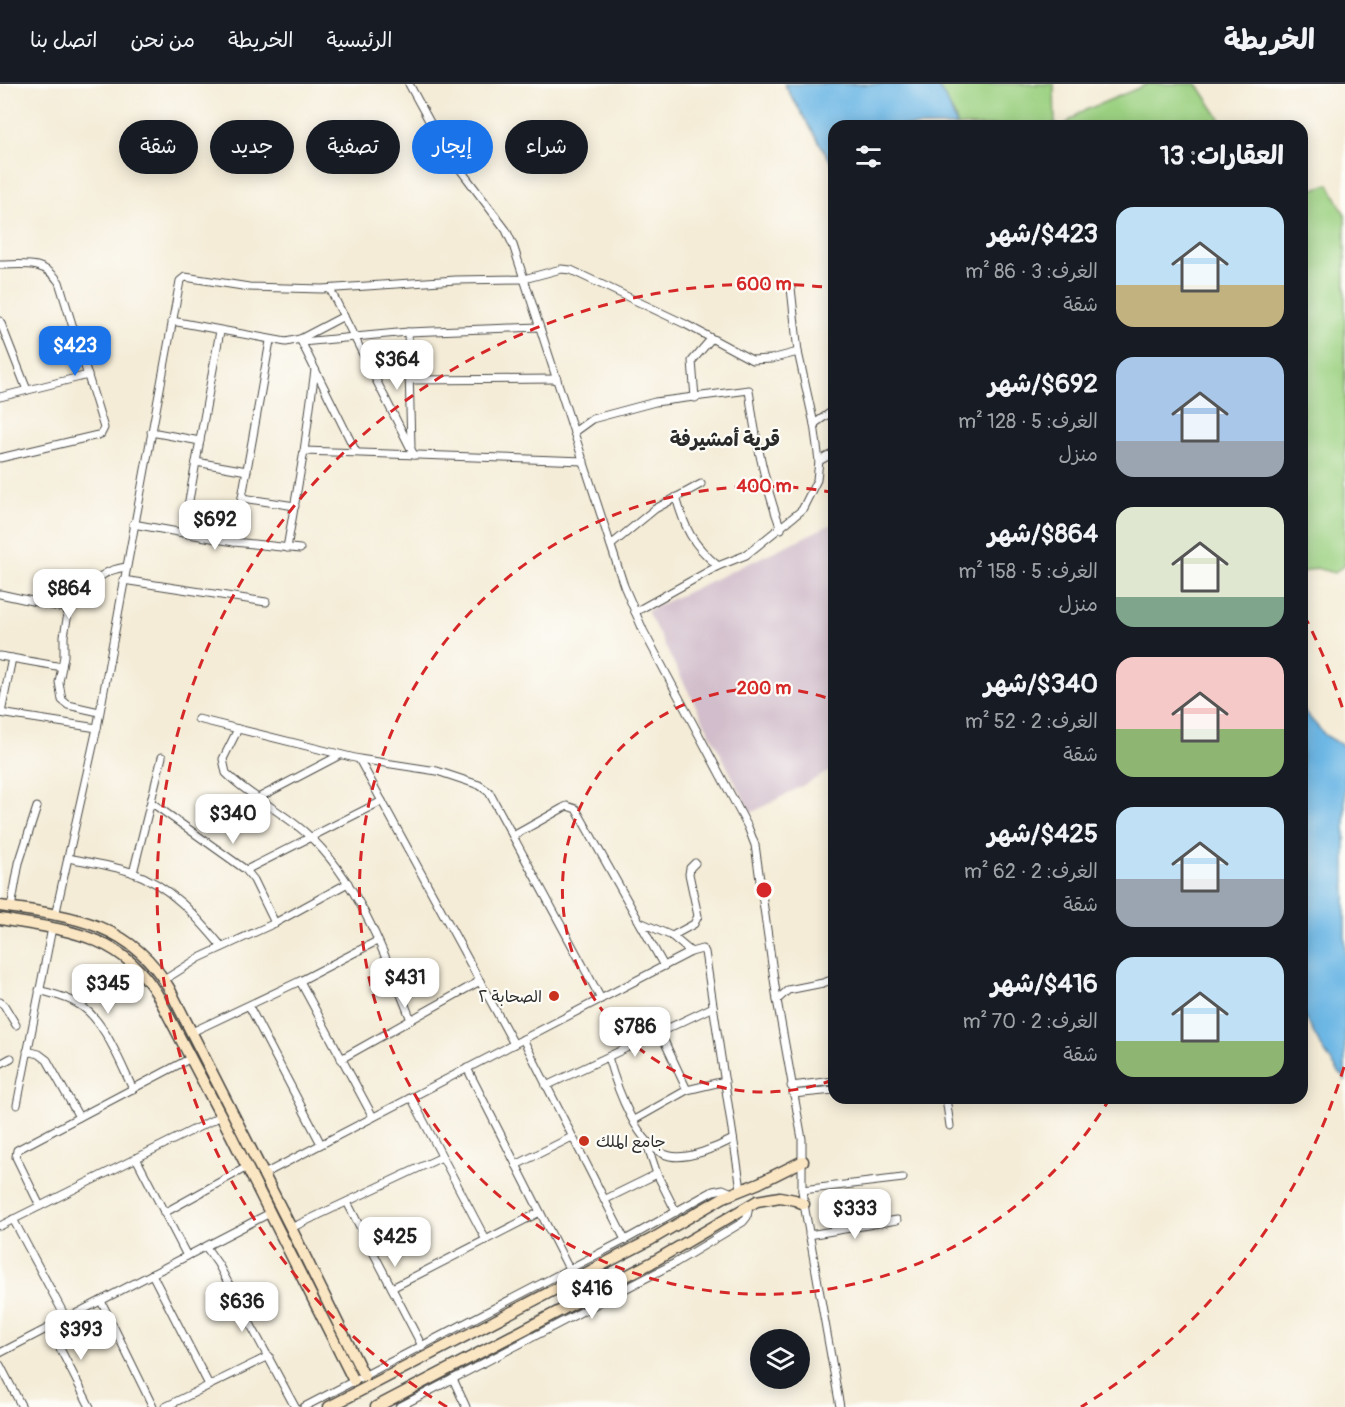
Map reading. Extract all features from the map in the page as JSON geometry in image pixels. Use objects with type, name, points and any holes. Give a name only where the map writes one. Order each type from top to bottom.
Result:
[{"type":"street","points":[[409,84],[444,148],[506,230],[513,245],[635,612],[748,827],[755,845],[777,1000],[802,1138],[804,1204],[840,1407]]},
{"type":"street","points":[[0,265],[42,266],[52,272],[59,282],[104,424],[101,434],[0,458]]},
{"type":"street","points":[[55,916],[97,728],[180,281],[189,276],[249,287],[330,289],[456,280],[524,279],[561,269],[572,270],[756,361],[798,352]]},
{"type":"street","points":[[635,612],[718,566],[746,555],[802,510],[817,480],[819,461],[814,424],[798,352],[791,288]]},
{"type":"street","points":[[330,289],[413,452]]},
{"type":"street","points":[[301,341],[344,316]]},
{"type":"street","points":[[0,321],[27,390]]},
{"type":"street","points":[[172,321],[270,341],[286,342],[408,332],[539,327]]},
{"type":"street","points":[[183,534],[220,331]]},
{"type":"street","points":[[408,332],[413,452]]},
{"type":"street","points":[[695,398],[692,361],[711,339]]},
{"type":"street","points":[[234,542],[270,341]]},
{"type":"street","points":[[301,341],[356,453]]},
{"type":"street","points":[[287,548],[315,370]]},
{"type":"street","points":[[0,397],[88,375]]},
{"type":"street","points":[[409,380],[557,379]]},
{"type":"street","points":[[574,432],[592,418],[630,408],[655,402],[749,390],[757,447],[781,529]]},
{"type":"street","points":[[814,424],[828,414]]},
{"type":"street","points":[[151,432],[200,441]]},
{"type":"street","points":[[304,451],[413,452],[584,461]]},
{"type":"street","points":[[819,461],[828,456]]},
{"type":"street","points":[[196,462],[247,471]]},
{"type":"street","points":[[611,544],[655,509],[701,484]]},
{"type":"street","points":[[676,497],[684,525],[700,551],[718,566]]},
{"type":"street","points":[[242,498],[295,506]]},
{"type":"street","points":[[134,524],[234,542],[300,549]]},
{"type":"street","points":[[99,712],[63,702],[59,682],[69,608],[102,574],[126,567]]},
{"type":"street","points":[[123,580],[266,602]]},
{"type":"street","points":[[0,594],[69,608]]},
{"type":"street","points":[[0,656],[62,667]]},
{"type":"street","points":[[12,658],[0,713],[97,728]]},
{"type":"street","points":[[198,719],[340,755],[437,771],[479,784],[489,792],[601,999]]},
{"type":"street","points":[[238,729],[223,759],[224,769],[230,777],[311,838],[339,869],[377,941],[411,1020]]},
{"type":"street","points":[[258,798],[340,755]]},
{"type":"street","points":[[133,873],[162,757]]},
{"type":"street","points":[[360,759],[514,1044]]},
{"type":"street","points":[[246,870],[382,801]]},
{"type":"street","points":[[152,803],[246,870],[254,880],[275,923]]},
{"type":"street","points":[[513,836],[567,806],[576,809],[664,966]]},
{"type":"street","points":[[37,807],[5,907],[102,927],[126,940],[148,958],[164,980],[242,1129],[291,1228],[359,1379]]},
{"type":"street","points":[[68,858],[133,873],[148,880],[175,897],[222,947]]},
{"type":"street","points":[[672,936],[694,924],[698,916],[689,874],[690,868],[695,864]]},
{"type":"street","points":[[164,980],[187,965],[275,923],[348,883]]},
{"type":"street","points":[[0,919],[52,928],[103,943],[122,954],[138,968],[157,994],[359,1379]]},
{"type":"street","points":[[72,933],[75,921]]},
{"type":"street","points":[[640,922],[672,936],[691,952]]},
{"type":"street","points":[[17,1105],[52,928]]},
{"type":"street","points":[[192,1032],[300,981],[377,941]]},
{"type":"street","points":[[264,1174],[691,952],[702,950],[705,952],[733,1139],[736,1191]]},
{"type":"street","points":[[300,981],[373,1117]]},
{"type":"street","points":[[342,1059],[480,981]]},
{"type":"street","points":[[777,1000],[788,990],[828,981]]},
{"type":"street","points":[[39,990],[70,1000],[92,1014],[134,1089]]},
{"type":"street","points":[[0,1002],[16,1025]]},
{"type":"street","points":[[249,1006],[321,1144]]},
{"type":"street","points":[[546,1086],[713,1007]]},
{"type":"street","points":[[660,1032],[687,1090]]},
{"type":"street","points":[[523,1039],[625,1240]]},
{"type":"street","points":[[27,1051],[39,1054],[47,1060],[79,1117]]},
{"type":"street","points":[[608,1057],[619,1089],[646,1140],[657,1174],[676,1212]]},
{"type":"street","points":[[0,1064],[11,1058]]},
{"type":"street","points":[[40,1206],[16,1157],[17,1150],[191,1058]]},
{"type":"street","points":[[467,1068],[569,1269]]},
{"type":"street","points":[[634,1120],[687,1090],[724,1081]]},
{"type":"street","points":[[792,1090],[828,1082]]},
{"type":"street","points":[[792,1090],[828,1090]]},
{"type":"street","points":[[411,1097],[486,1240]]},
{"type":"street","points":[[947,1104],[950,1126]]},
{"type":"street","points":[[0,1226],[221,1116]]},
{"type":"street","points":[[231,1135],[242,1129]]},
{"type":"street","points":[[516,1165],[572,1137]]},
{"type":"street","points":[[646,1140],[671,1157],[699,1153],[733,1139]]},
{"type":"street","points":[[291,1228],[442,1157]]},
{"type":"street","points":[[136,1158],[187,1256]]},
{"type":"street","points":[[304,1407],[422,1346],[465,1330],[652,1239],[736,1191],[759,1183],[802,1161]]},
{"type":"street","points":[[164,1213],[248,1167]]},
{"type":"street","points":[[604,1200],[657,1174]]},
{"type":"street","points":[[802,1190],[903,1178]]},
{"type":"street","points":[[759,1183],[764,1199]]},
{"type":"street","points":[[329,1407],[569,1269],[716,1190],[736,1191]]},
{"type":"street","points":[[376,1407],[481,1358],[670,1253],[750,1204],[764,1199],[788,1198],[804,1204]]},
{"type":"street","points":[[347,1202],[422,1346]]},
{"type":"street","points":[[392,1288],[540,1212]]},
{"type":"street","points":[[0,1353],[270,1213]]},
{"type":"street","points":[[13,1220],[66,1318]]},
{"type":"street","points":[[809,1235],[897,1220]]},
{"type":"street","points":[[206,1247],[218,1264],[295,1407]]},
{"type":"street","points":[[152,1274],[209,1385]]},
{"type":"street","points":[[101,1301],[153,1407]]},
{"type":"street","points":[[50,1327],[90,1407]]},
{"type":"street","points":[[165,1407],[268,1356]]},
{"type":"street","points":[[399,1407],[453,1379],[481,1358]]},
{"type":"street","points":[[0,1365],[22,1407]]},
{"type":"street","points":[[453,1379],[466,1407]]},
{"type":"shaded area","points":[[828,526],[828,772],[751,813],[647,611]]},
{"type":"green space","points":[[937,84],[1054,84],[1055,120],[956,120]]},
{"type":"green space","points":[[1148,84],[1197,84],[1221,120],[1071,120],[1081,112]]},
{"type":"green space","points":[[1329,184],[1345,215],[1345,565],[1334,573],[1316,568],[1308,571],[1308,191]]},
{"type":"water","points":[[784,84],[937,84],[955,120],[828,120],[828,157]]},
{"type":"water","points":[[1308,716],[1325,735],[1345,747],[1345,1080],[1308,1022]]},
{"type":"place","name":"الصحابة ٢","points":[[554,996]]},
{"type":"place","name":"جامع الملك","points":[[584,1141]]},
{"type":"district","name":"قرية أمشيرفة","points":[[725,439]]}]
